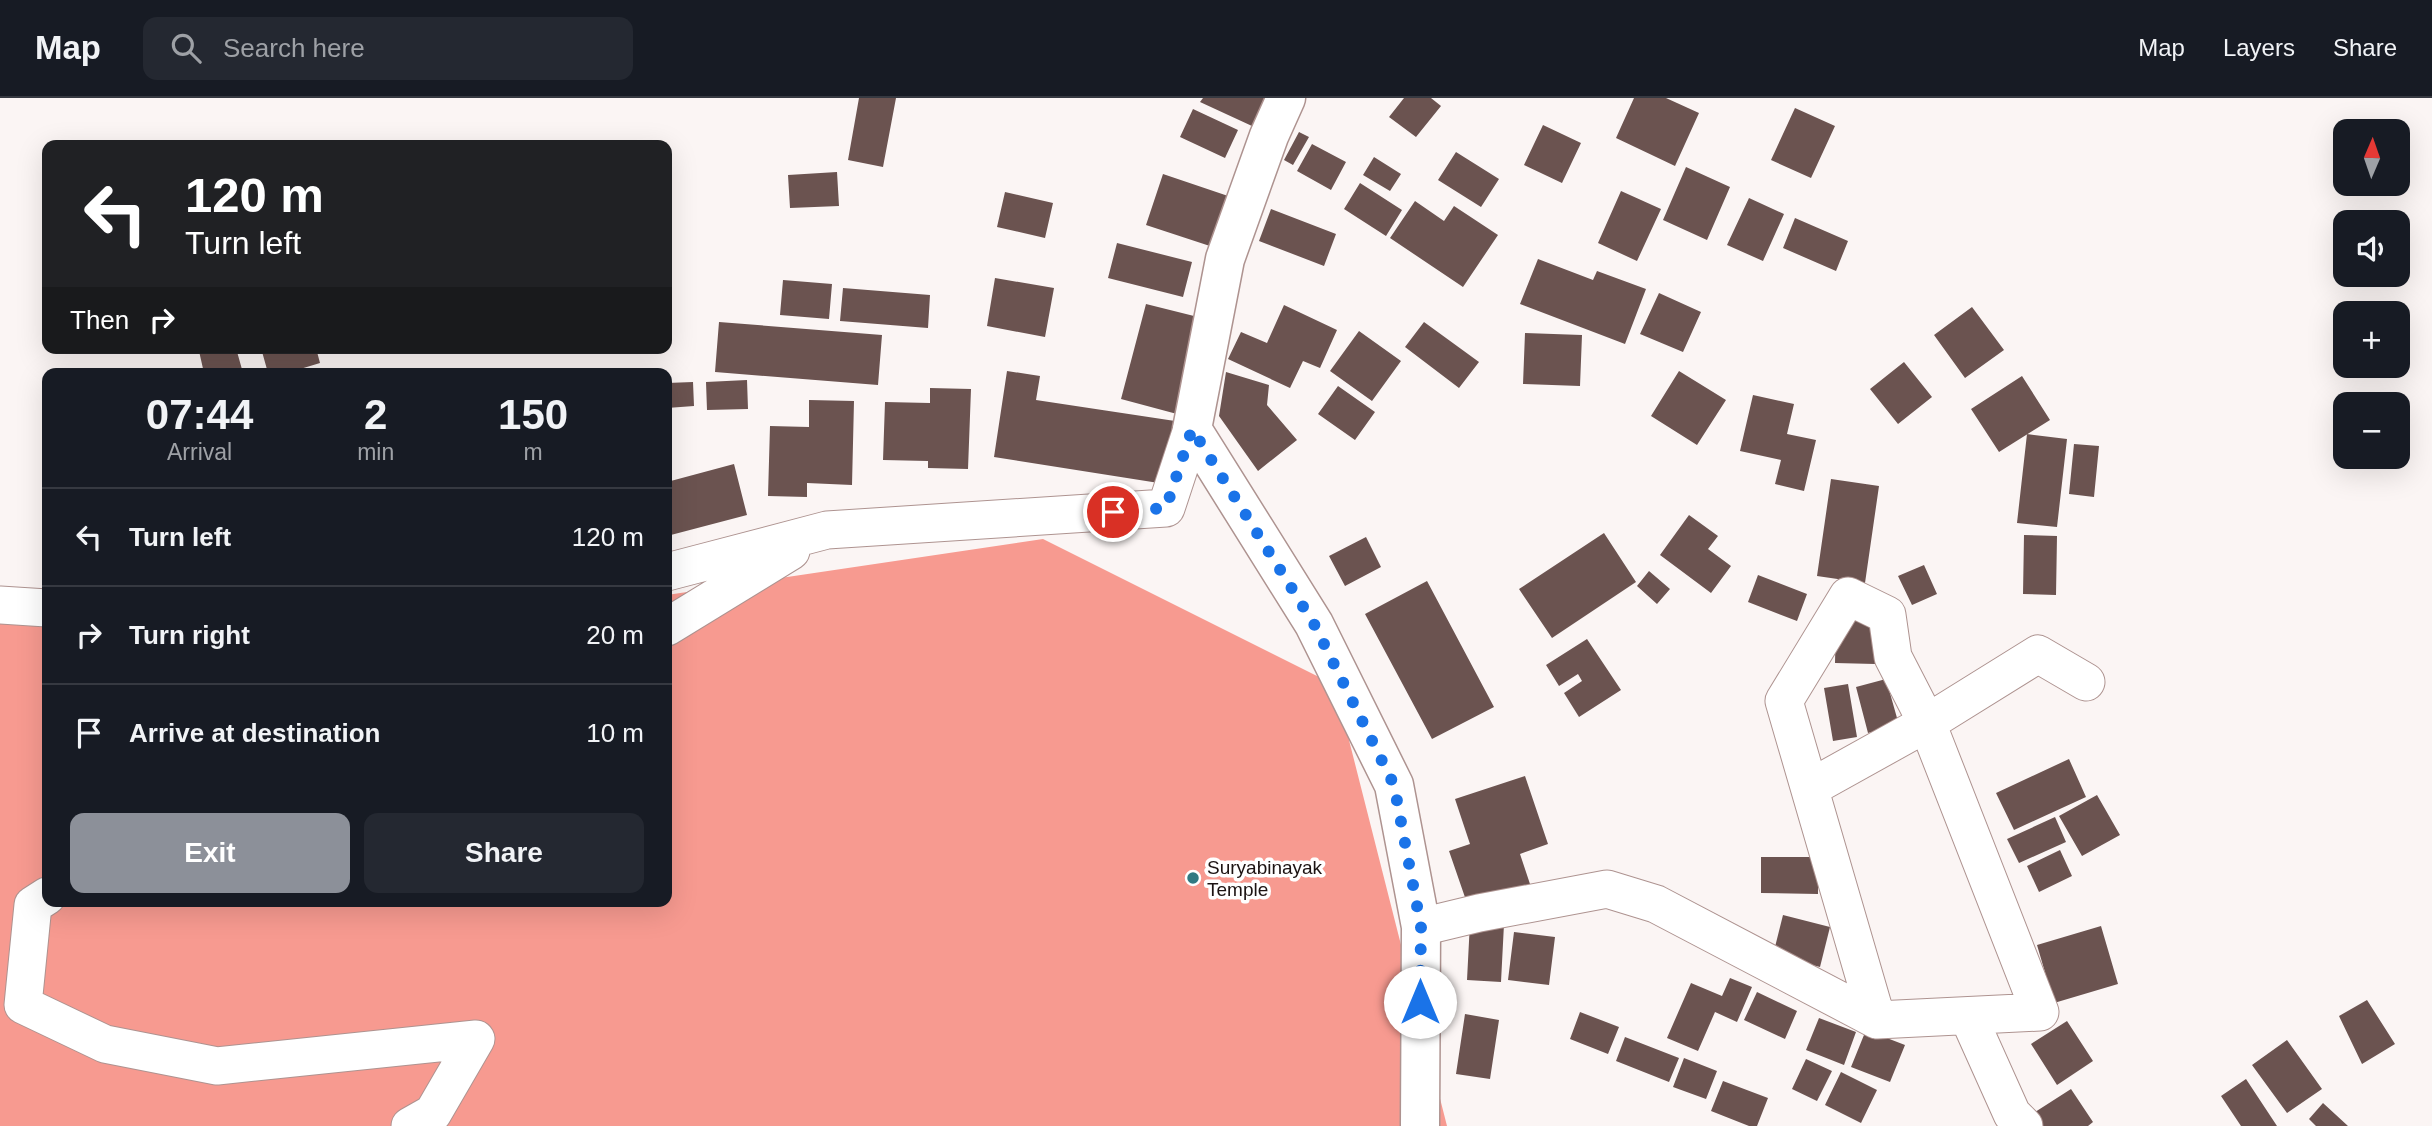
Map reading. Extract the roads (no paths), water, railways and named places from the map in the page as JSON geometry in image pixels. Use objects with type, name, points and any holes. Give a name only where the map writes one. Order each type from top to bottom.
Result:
[{"type":"main road","points":[[1286,98],[1269,136],[1225,259],[1192,429],[1314,624],[1394,785],[1421,927],[1420,1126]]},
{"type":"street","points":[[672,571],[827,530],[1166,508],[1192,429]]},
{"type":"street","points":[[672,624],[827,530]]},
{"type":"street","points":[[1421,927],[1479,913],[1607,889],[1656,904],[1877,1020],[2040,1012],[1927,723],[1893,657],[1887,615],[1848,596],[1784,701],[1877,1020]]},
{"type":"street","points":[[0,605],[42,608]]},
{"type":"street","points":[[1810,788],[1927,723],[2038,653],[2086,681]]},
{"type":"street","points":[[42,899],[33,905],[23,1005],[105,1044],[217,1066],[476,1039],[433,1113],[410,1126]]},
{"type":"street","points":[[1968,1016],[2012,1114],[2024,1126]]},
{"type":"place","name":"Suryabinayak Temple","points":[[1193,878]]}]
